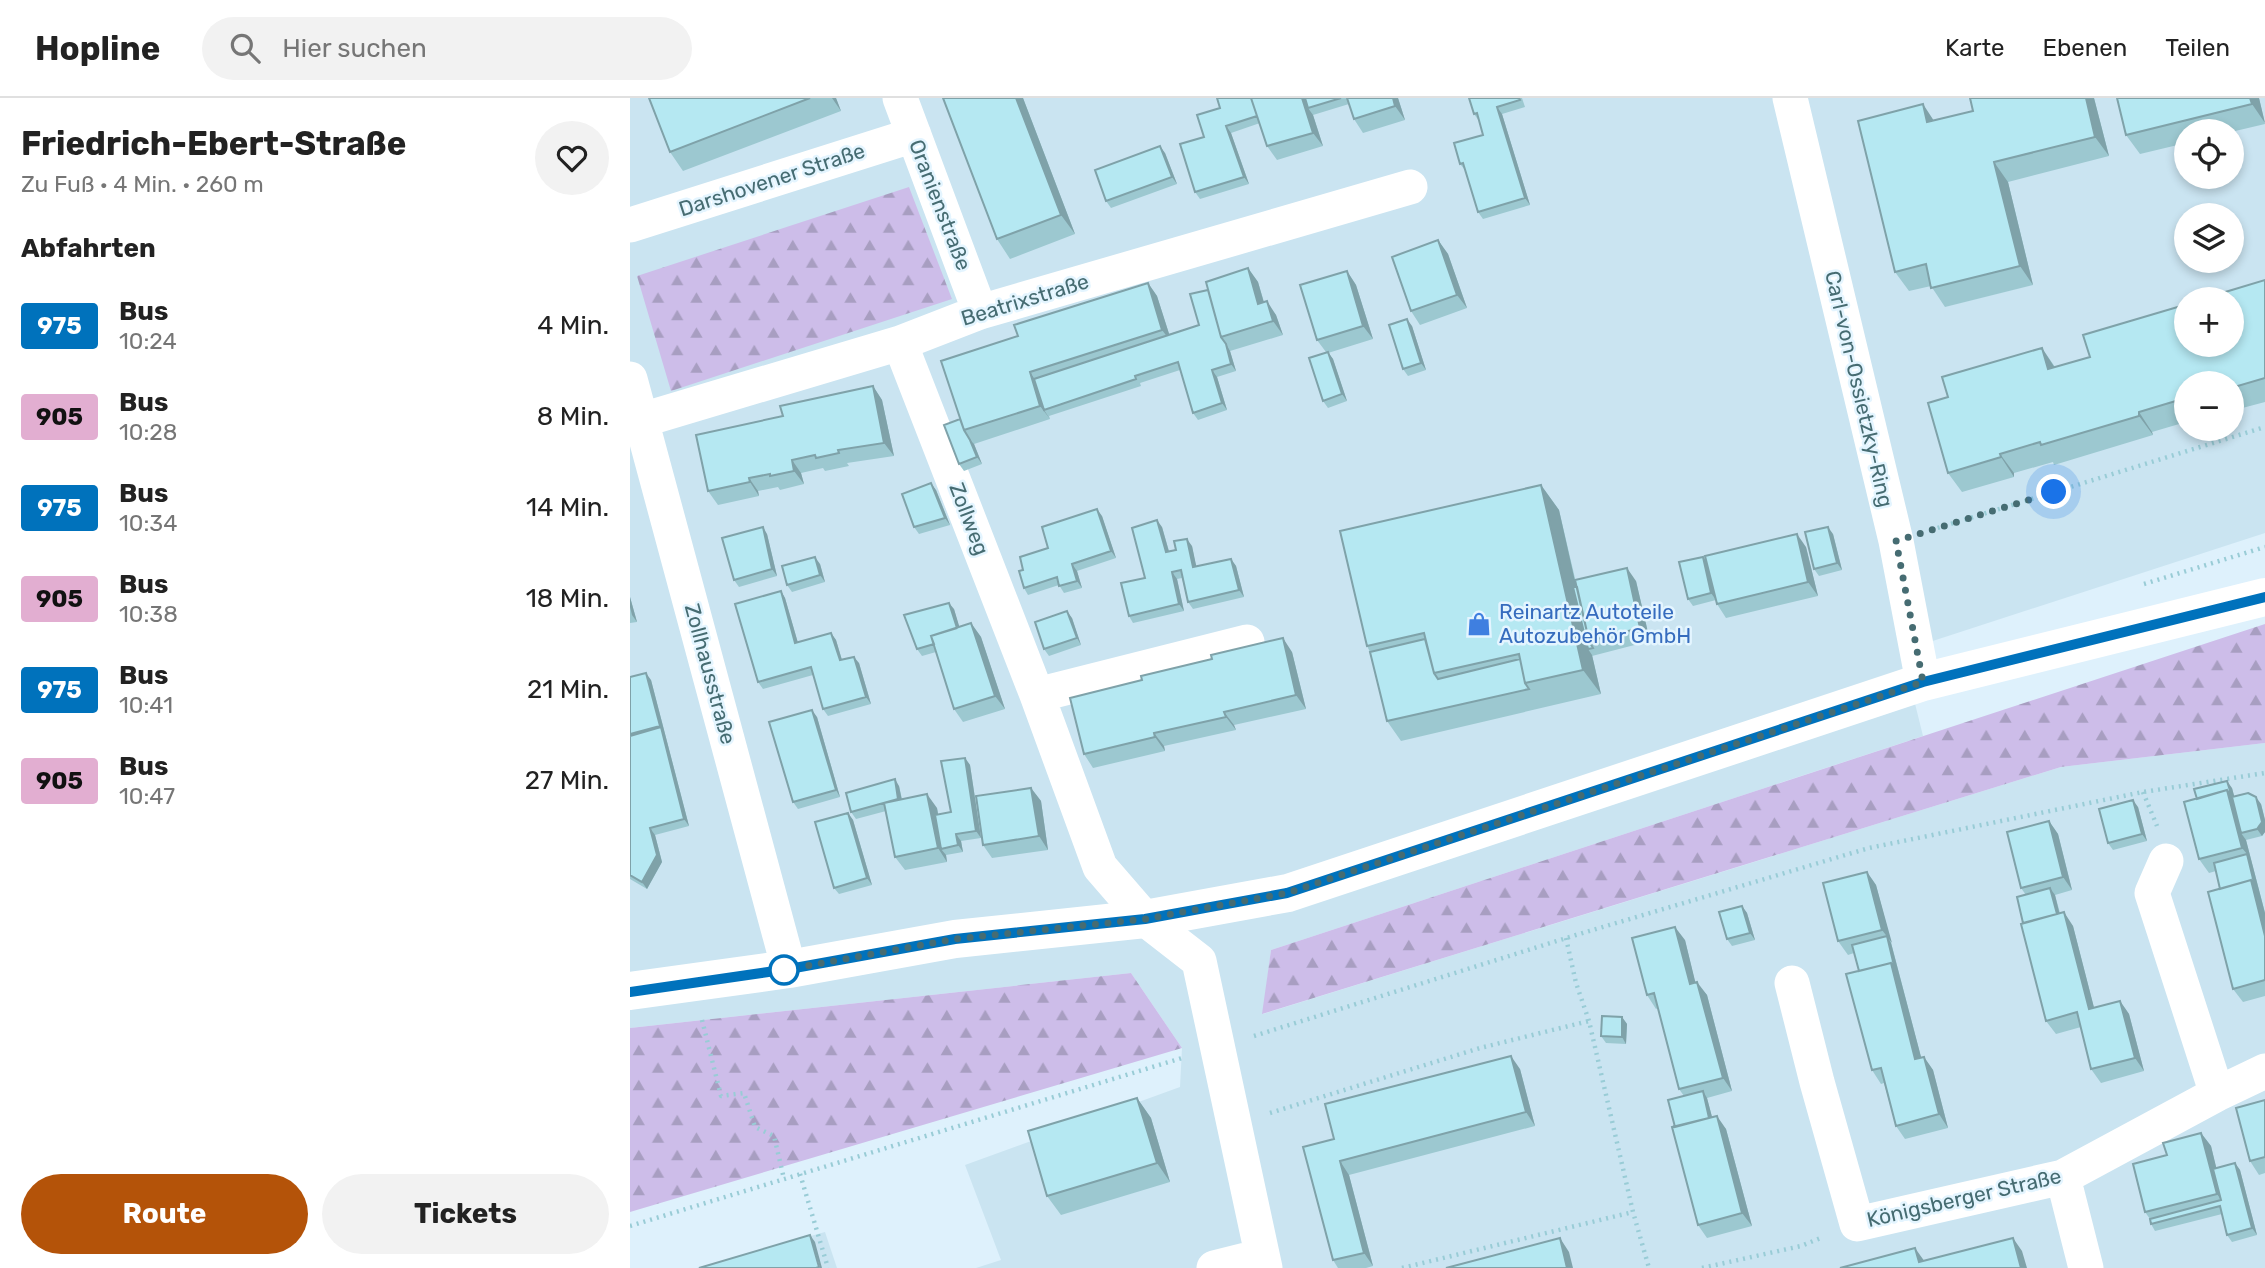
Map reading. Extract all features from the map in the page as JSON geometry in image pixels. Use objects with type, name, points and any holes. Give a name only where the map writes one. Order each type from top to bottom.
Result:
[{"type":"street","name":"Oranienstraße","points":[[900,98],[980,312]]},
{"type":"street","name":"Carl-von-Ossietzky-Ring","points":[[1790,98],[1896,541],[1923,682]]},
{"type":"street","name":"Darshovener Straße","points":[[630,225],[914,135]]},
{"type":"street","name":"Beatrixstraße","points":[[642,419],[900,343],[980,312],[1410,187]]},
{"type":"street","name":"Zollweg","points":[[900,343],[1037,695],[1100,867],[1145,919],[1199,961],[1264,1262]]},
{"type":"street","name":"Zollhausstraße","points":[[630,379],[789,969]]},
{"type":"street","points":[[630,992],[789,969],[955,939],[1145,919],[1287,893],[1923,682],[2265,597]]},
{"type":"street","points":[[1037,695],[1247,642]]},
{"type":"street","points":[[2166,861],[2152,893],[2217,1094]]},
{"type":"street","name":"Königsberger Straße","points":[[1792,983],[1816,1082],[1857,1224],[2063,1177],[2265,1071]]},
{"type":"street","points":[[2063,1177],[2086,1268]]},
{"type":"street","points":[[1214,1268],[1264,1262]]},
{"type":"path","points":[[1896,541],[2265,427]]},
{"type":"path","points":[[630,1226],[1566,938],[1869,848],[2143,792],[2265,774]]},
{"type":"path","points":[[1566,938],[1649,1268]]},
{"type":"path","points":[[692,983],[721,1096],[744,1093],[755,1127],[774,1136],[784,1179]]},
{"type":"path","points":[[1233,1125],[1480,1048],[1589,1021]]},
{"type":"path","points":[[800,1174],[828,1268]]},
{"type":"path","points":[[1402,1268],[1633,1212]]},
{"type":"path","points":[[1702,1268],[1801,1246],[1857,1224]]},
{"type":"shaded area","points":[[630,98],[2265,98],[2265,533],[1902,651],[1923,736],[1271,950],[1263,1014],[2061,767],[2265,743],[2265,1268],[976,1268],[1001,1260],[965,1165],[1180,1087],[1182,1048],[1131,973],[630,1028]]},
{"type":"shaded area","points":[[825,1232],[837,1268],[697,1268]]},
{"type":"green space","points":[[909,187],[952,299],[671,391],[637,276]]},
{"type":"green space","points":[[2265,624],[2265,743],[2061,767],[1262,1014],[1271,950]]},
{"type":"green space","points":[[1131,973],[1182,1048],[630,1212],[630,1028]]},
{"type":"building","points":[[649,98],[810,98],[670,152]]},
{"type":"building","points":[[943,98],[1016,98],[1061,215],[997,239]]},
{"type":"building","points":[[1217,98],[1251,98],[1257,116],[1226,126],[1244,177],[1195,192],[1180,144],[1204,137],[1197,115],[1220,108]]},
{"type":"building","points":[[1251,98],[1302,98],[1313,133],[1267,146]]},
{"type":"building","points":[[1305,98],[1341,98],[1308,108]]},
{"type":"building","points":[[1347,98],[1393,98],[1395,106],[1354,119]]},
{"type":"building","points":[[1469,98],[1519,98],[1520,100],[1497,107],[1525,198],[1478,212],[1454,143],[1483,135],[1477,113],[1474,114]]},
{"type":"building","points":[[1970,98],[2086,98],[2095,137],[1994,162],[2020,266],[1931,288],[1926,264],[1895,272],[1858,121],[1923,104],[1927,122],[1973,111]]},
{"type":"building","points":[[2117,98],[2250,98],[2252,104],[2191,119],[2174,119],[2174,123],[2126,135]]},
{"type":"building","points":[[1160,146],[1172,177],[1106,201],[1095,170]]},
{"type":"building","points":[[1438,240],[1457,295],[1411,311],[1392,257]]},
{"type":"building","points":[[1248,268],[1258,304],[1267,301],[1273,321],[1221,337],[1206,282]]},
{"type":"building","points":[[1347,271],[1363,326],[1317,340],[1300,285]]},
{"type":"building","points":[[2265,280],[2265,378],[2244,384],[2244,371],[2174,371],[2174,402],[2139,412],[2139,416],[2041,445],[2040,442],[1948,473],[1928,403],[1948,397],[1942,377],[2042,348],[2048,369],[2090,357],[2083,335],[2174,308],[2174,357],[2244,357],[2244,287],[2242,287]]},
{"type":"building","points":[[1148,283],[1162,330],[1030,372],[1040,406],[964,430],[941,361],[1018,336],[1014,325]]},
{"type":"building","points":[[1208,290],[1231,364],[1212,370],[1222,403],[1193,413],[1178,362],[1044,410],[1034,379],[1199,325],[1190,294]]},
{"type":"building","points":[[1407,319],[1421,363],[1403,369],[1389,325]]},
{"type":"building","points":[[1328,352],[1342,394],[1323,401],[1309,358]]},
{"type":"building","points":[[873,386],[884,443],[838,450],[839,453],[816,458],[815,455],[792,460],[794,471],[749,478],[750,482],[708,491],[696,435],[783,416],[780,406]]},
{"type":"building","points":[[960,419],[977,457],[959,464],[944,425]]},
{"type":"building","points":[[931,483],[945,518],[914,527],[902,494]]},
{"type":"building","name":"Reinartz Autoteile Autozubehör GmbH","points":[[1541,485],[1583,670],[1525,683],[1519,654],[1434,673],[1424,633],[1367,646],[1340,531]]},
{"type":"building","points":[[1097,509],[1111,551],[1072,564],[1077,581],[1059,586],[1057,577],[1024,588],[1019,571],[1023,570],[1020,557],[1048,548],[1042,527]]},
{"type":"building","points":[[1157,520],[1166,552],[1176,550],[1174,541],[1187,539],[1193,567],[1231,559],[1239,590],[1188,602],[1181,570],[1172,572],[1179,604],[1129,616],[1121,583],[1145,578],[1132,528]]},
{"type":"building","points":[[763,527],[772,569],[734,580],[722,538]]},
{"type":"building","points":[[1828,527],[1837,563],[1814,569],[1805,532]]},
{"type":"building","points":[[1797,534],[1808,582],[1717,604],[1705,556]]},
{"type":"building","points":[[815,557],[820,575],[787,585],[782,566]]},
{"type":"building","points":[[1703,557],[1711,593],[1688,599],[1679,562]]},
{"type":"building","points":[[1627,568],[1640,628],[1589,641],[1575,580]]},
{"type":"building","points":[[1573,587],[1577,587],[1593,648],[1588,649]]},
{"type":"building","points":[[781,591],[795,643],[831,633],[840,660],[854,657],[866,697],[823,709],[811,667],[758,682],[735,604]]},
{"type":"building","points":[[949,603],[957,628],[931,636],[934,644],[917,649],[904,615]]},
{"type":"building","points":[[1067,611],[1077,638],[1044,649],[1035,622]]},
{"type":"building","points":[[971,623],[995,696],[954,709],[931,636]]},
{"type":"building","points":[[1283,638],[1296,695],[1224,712],[1226,717],[1154,733],[1155,737],[1084,754],[1070,698],[1142,680],[1141,676],[1212,659],[1211,655]]},
{"type":"building","points":[[1425,639],[1438,679],[1520,659],[1525,683],[1529,689],[1387,721],[1370,652]]},
{"type":"building","points":[[646,673],[660,726],[630,734],[630,677]]},
{"type":"building","points":[[812,710],[836,790],[793,802],[769,722]]},
{"type":"building","points":[[661,727],[684,819],[650,828],[657,855],[642,882],[630,875],[630,736]]},
{"type":"building","points":[[965,758],[976,831],[956,834],[958,845],[941,849],[935,815],[951,812],[941,761]]},
{"type":"building","points":[[895,779],[898,799],[851,812],[846,793]]},
{"type":"building","points":[[2227,781],[2232,797],[2227,790],[2197,799],[2194,789]]},
{"type":"building","points":[[1031,788],[1039,836],[983,845],[976,796]]},
{"type":"building","points":[[2227,790],[2242,848],[2199,859],[2184,802]]},
{"type":"building","points":[[2248,793],[2256,797],[2262,822],[2257,829],[2241,833],[2232,797]]},
{"type":"building","points":[[927,794],[938,848],[895,857],[884,803]]},
{"type":"building","points":[[2133,800],[2142,834],[2108,843],[2099,809]]},
{"type":"building","points":[[848,813],[867,878],[834,888],[815,822]]},
{"type":"building","points":[[2049,821],[2063,877],[2021,888],[2007,832]]},
{"type":"building","points":[[2247,854],[2255,887],[2251,880],[2220,889],[2214,863]]},
{"type":"building","points":[[1867,872],[1882,930],[1838,941],[1823,883]]},
{"type":"building","points":[[2251,880],[2265,936],[2265,980],[2233,989],[2208,892]]},
{"type":"building","points":[[2050,888],[2057,914],[2023,923],[2017,897]]},
{"type":"building","points":[[1742,906],[1750,933],[1727,939],[1719,912]]},
{"type":"building","points":[[2064,912],[2089,1009],[2120,1001],[2135,1058],[2091,1069],[2077,1012],[2046,1021],[2021,924]]},
{"type":"building","points":[[1675,927],[1690,984],[1697,982],[1723,1078],[1679,1089],[1654,993],[1647,995],[1632,938]]},
{"type":"building","points":[[1887,936],[1895,970],[1891,963],[1859,971],[1852,945]]},
{"type":"building","points":[[1891,963],[1915,1059],[1924,1057],[1939,1114],[1896,1126],[1881,1068],[1872,1070],[1846,974]]},
{"type":"building","points":[[1602,1016],[1622,1017],[1622,1037],[1601,1036]]},
{"type":"building","points":[[1511,1056],[1526,1112],[1340,1161],[1364,1253],[1333,1260],[1303,1147],[1334,1139],[1325,1104]]},
{"type":"building","points":[[1703,1091],[1709,1118],[1675,1127],[1668,1100]]},
{"type":"building","points":[[1137,1098],[1157,1163],[1047,1196],[1028,1131]]},
{"type":"building","points":[[2265,1100],[2265,1157],[2250,1161],[2236,1108]]},
{"type":"building","points":[[1717,1116],[1742,1213],[1698,1225],[1672,1127]]},
{"type":"building","points":[[2201,1133],[2217,1194],[2145,1212],[2133,1164],[2167,1155],[2163,1143]]},
{"type":"building","points":[[2235,1163],[2252,1228],[2227,1235],[2220,1206],[2151,1224],[2150,1219],[2221,1200],[2213,1169]]},
{"type":"building","points":[[810,1235],[819,1267],[816,1268],[699,1268]]},
{"type":"building","points":[[1560,1238],[1567,1268],[1446,1268]]},
{"type":"building","points":[[2013,1238],[2021,1268],[1840,1268],[1915,1248],[1919,1262]]},
{"type":"bus line","name":"975","points":[[630,992],[789,969],[955,939],[1145,919],[1287,893],[1923,682],[2265,597]]},
{"type":"place","name":"Reinartz Autoteile Autozubehör GmbH","points":[[1479,624]]},
{"type":"route","points":[[784,970],[955,939],[1145,919],[1287,893],[1923,682],[1896,541],[2054,492]]}]
